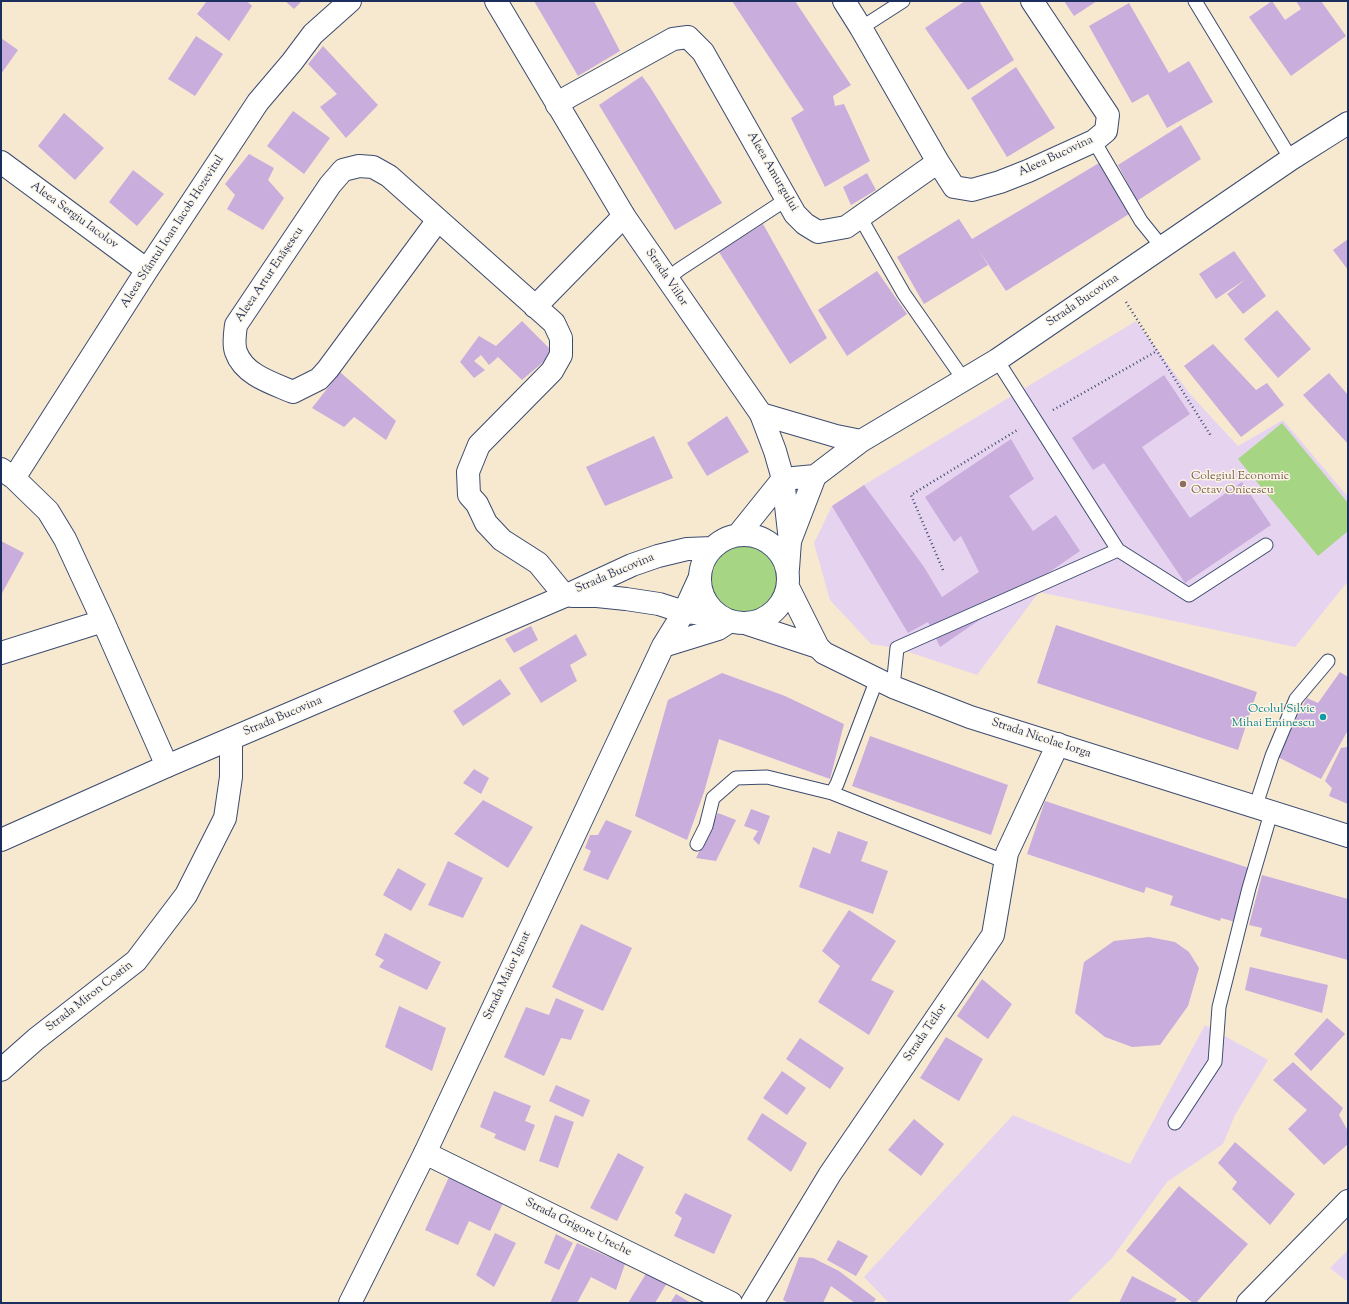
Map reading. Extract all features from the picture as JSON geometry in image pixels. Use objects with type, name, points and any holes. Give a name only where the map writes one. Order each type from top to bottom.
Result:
[{"type":"street","name":"Aleea Sfântul Ioan Iacob Hozevitul","points":[[7,473],[147,270],[258,102],[292,62],[313,34],[350,1]]},
{"type":"street","name":"Strada Viilor","points":[[496,1],[624,216],[761,414],[775,451],[783,480],[790,541],[788,578]]},
{"type":"street","points":[[844,1],[938,162]]},
{"type":"street","name":"Aleea Bucovina","points":[[938,162],[954,187],[972,190],[1000,182],[1094,141],[1106,131],[1108,115],[1032,1]]},
{"type":"street","name":"Aleea Amurgului","points":[[557,105],[568,96],[673,39],[688,37],[703,52],[795,214],[805,224],[818,232],[846,227],[938,162]]},
{"type":"street","name":"Strada Bucovina","points":[[783,480],[815,476],[861,442],[997,360],[1291,159],[1348,123]]},
{"type":"street","name":"Aleea Sergiu Iacolov","points":[[1,162],[147,270]]},
{"type":"street","name":"Aleea Artur Enășescu","points":[[438,220],[328,369],[319,379],[293,392],[258,377],[243,364],[236,352],[234,339],[236,325],[330,185],[343,170],[359,166],[373,167],[389,176],[554,323],[561,338],[561,355],[552,370],[479,445],[468,472],[469,495],[477,504],[486,523],[502,540],[538,563],[565,596]]},
{"type":"street","points":[[535,307],[624,216]]},
{"type":"street","points":[[761,414],[861,442]]},
{"type":"street","points":[[7,473],[48,511],[61,533],[103,621],[167,766]]},
{"type":"street","points":[[790,541],[815,476]]},
{"type":"street","points":[[738,535],[783,480]]},
{"type":"street","points":[[738,535],[764,539],[774,547],[783,557],[788,578],[783,600],[774,612],[767,618],[757,622],[732,620],[708,604],[702,591],[700,577],[704,562],[713,548],[720,542],[738,535]]},
{"type":"street","name":"Strada Bucovina","points":[[1,840],[167,766],[565,596],[632,565],[658,556],[687,549],[713,548]]},
{"type":"street","name":"Strada Maior Ignat","points":[[350,1303],[425,1153],[663,646],[684,612],[700,577]]},
{"type":"street","name":"Strada Nicolae Iorga","points":[[788,578],[818,647],[824,653],[885,683],[970,717],[1348,836]]},
{"type":"street","name":"Strada Bucovina","points":[[565,596],[626,598],[659,604],[684,612],[732,620]]},
{"type":"street","points":[[663,646],[718,629],[732,620]]},
{"type":"street","name":"Strada Nicolae Iorga","points":[[732,620],[818,647]]},
{"type":"street","points":[[1,653],[103,621]]},
{"type":"street","name":"Strada Miron Costin","points":[[1,1070],[36,1039],[136,961],[186,895],[225,818],[231,777],[231,739]]},
{"type":"street","name":"Strada Teilor","points":[[752,1303],[830,1174],[993,935],[1008,853],[1058,744]]},
{"type":"street","name":"Strada Grigore Ureche","points":[[425,1153],[731,1303]]},
{"type":"street","points":[[1248,1303],[1348,1201]]},
{"type":"lane","points":[[861,28],[903,1]]},
{"type":"lane","points":[[1195,1],[1291,159]]},
{"type":"lane","points":[[1094,141],[1141,221],[1162,247]]},
{"type":"lane","points":[[667,279],[787,199]]},
{"type":"lane","points":[[860,217],[904,294],[964,380]]},
{"type":"lane","points":[[997,360],[1118,550],[1189,595],[1266,545]]},
{"type":"lane","points":[[832,793],[885,683],[897,648],[1118,550]]},
{"type":"lane","points":[[1175,1123],[1215,1062],[1219,1007],[1249,888],[1272,756],[1296,699],[1328,661]]},
{"type":"lane","points":[[697,844],[706,826],[713,798],[736,778],[767,777],[832,793],[1006,862]]},
{"type":"path","points":[[1113,282],[1211,436]]},
{"type":"path","points":[[943,570],[911,495],[1034,420],[1157,351]]},
{"type":"shaded area","name":"Colegiul Economic Octav Onicescu","points":[[1136,321],[1190,394],[1238,446],[1283,420],[1348,497],[1348,581],[1295,647],[1039,592],[977,675],[897,648],[871,644],[830,600],[814,543],[832,506],[864,485]]},
{"type":"shaded area","points":[[1205,1025],[1268,1060],[1235,1115],[1223,1144],[1167,1182],[1112,1258],[1067,1303],[889,1303],[864,1277],[1013,1115],[1130,1164]]},
{"type":"shaded area","points":[[1348,1250],[1348,1282],[1330,1268]]},
{"type":"green space","points":[[1282,423],[1348,503],[1348,531],[1318,556],[1238,459]]},
{"type":"green space","points":[[738,546],[752,546],[764,551],[773,560],[778,572],[776,592],[769,603],[752,612],[738,612],[726,607],[717,598],[712,586],[712,572],[717,560],[726,551]]},
{"type":"building","points":[[207,1],[247,1],[252,6],[229,41],[197,14]]},
{"type":"building","points":[[285,1],[302,1],[294,9]]},
{"type":"building","points":[[534,1],[594,1],[620,51],[578,76]]},
{"type":"building","points":[[732,1],[795,1],[851,85],[833,96],[835,106],[844,104],[870,161],[825,187],[791,118],[804,110]]},
{"type":"building","points":[[965,1],[979,1],[1014,60],[968,90],[925,28]]},
{"type":"building","points":[[1064,1],[1097,1],[1074,16]]},
{"type":"building","points":[[1272,1],[1285,20],[1301,9],[1296,1],[1321,1],[1346,36],[1291,76],[1249,17]]},
{"type":"building","points":[[1129,3],[1169,73],[1189,61],[1213,102],[1167,128],[1148,94],[1132,103],[1089,26]]},
{"type":"building","points":[[196,36],[223,54],[195,96],[168,79]]},
{"type":"building","points":[[1,38],[18,50],[1,74]]},
{"type":"building","points":[[323,46],[378,105],[346,138],[320,107],[337,94],[308,64]]},
{"type":"building","points":[[1016,67],[1055,128],[1007,157],[971,98]]},
{"type":"building","points":[[642,76],[722,203],[675,230],[599,105]]},
{"type":"building","points":[[293,111],[330,138],[304,174],[267,146]]},
{"type":"building","points":[[64,113],[104,148],[75,180],[38,146]]},
{"type":"building","points":[[1181,125],[1201,159],[1137,201],[1118,165]]},
{"type":"building","points":[[249,154],[274,168],[268,180],[284,198],[263,230],[227,209],[235,195],[225,184]]},
{"type":"building","points":[[1099,163],[1129,214],[1006,291],[978,249],[988,265],[924,304],[897,257],[959,219],[972,239]]},
{"type":"building","points":[[133,170],[164,194],[137,226],[109,202]]},
{"type":"building","points":[[867,173],[876,190],[851,205],[843,187]]},
{"type":"building","points":[[763,224],[827,338],[790,364],[719,252]]},
{"type":"building","points":[[1348,239],[1348,270],[1333,250]]},
{"type":"building","points":[[1234,251],[1266,296],[1243,314],[1227,294],[1246,279],[1216,299],[1199,274]]},
{"type":"building","points":[[877,271],[907,314],[847,356],[818,310]]},
{"type":"building","points":[[1277,310],[1311,349],[1278,378],[1244,339]]},
{"type":"building","points":[[522,321],[554,353],[522,380],[498,357],[489,365],[481,355],[474,361],[485,370],[474,378],[460,362],[479,336],[496,346]]},
{"type":"building","points":[[1213,344],[1256,390],[1267,383],[1284,405],[1241,437],[1184,366]]},
{"type":"building","points":[[340,372],[396,421],[386,440],[354,417],[344,427],[312,408]]},
{"type":"building","points":[[1329,373],[1348,395],[1348,444],[1303,395]]},
{"type":"building","points":[[1164,375],[1190,414],[1142,447],[1190,518],[1242,482],[1271,525],[1185,583],[1104,463],[1093,470],[1072,438]]},
{"type":"building","points":[[727,416],[749,452],[707,476],[687,443]]},
{"type":"building","points":[[654,436],[673,478],[605,506],[586,467]]},
{"type":"building","points":[[1011,439],[1034,479],[1009,496],[1033,531],[1056,515],[1080,551],[940,647],[928,622],[908,633],[832,506],[864,485],[924,567],[942,597],[979,572],[961,536],[954,542],[925,497]]},
{"type":"building","points":[[1,541],[24,553],[1,595]]},
{"type":"building","points":[[1056,625],[1257,692],[1238,750],[1037,683]]},
{"type":"building","points":[[531,626],[538,640],[514,653],[505,639]]},
{"type":"building","points":[[576,634],[587,655],[570,665],[577,681],[541,703],[519,668]]},
{"type":"building","name":"Ocolul Silvic Mihai Eminescu","points":[[1340,672],[1348,677],[1348,730],[1321,779],[1276,756],[1307,698],[1318,703]]},
{"type":"building","points":[[722,673],[785,696],[844,724],[830,779],[719,739],[704,792],[687,840],[635,816],[668,700]]},
{"type":"building","points":[[500,679],[511,694],[463,726],[453,711]]},
{"type":"building","points":[[870,736],[1008,785],[991,835],[852,786]]},
{"type":"building","points":[[1348,744],[1348,804],[1329,796],[1332,788],[1325,781],[1341,748],[1347,747]]},
{"type":"building","points":[[474,769],[489,778],[481,794],[463,783]]},
{"type":"building","points":[[483,800],[533,827],[508,868],[454,834]]},
{"type":"building","points":[[1045,801],[1252,869],[1235,922],[1221,918],[1220,921],[1170,905],[1173,896],[1146,887],[1144,893],[1027,854]]},
{"type":"building","points":[[751,809],[770,816],[759,845],[753,839],[758,831],[744,826]]},
{"type":"building","points":[[718,813],[736,820],[716,861],[696,858]]},
{"type":"building","points":[[606,820],[632,831],[608,880],[583,870],[591,851],[585,848],[590,835],[598,835]]},
{"type":"building","points":[[838,831],[868,842],[861,861],[888,871],[873,914],[799,887],[813,847],[830,854]]},
{"type":"building","points":[[448,861],[483,878],[463,918],[428,905]]},
{"type":"building","points":[[398,868],[426,884],[411,911],[383,895]]},
{"type":"building","points":[[1262,875],[1348,899],[1348,960],[1260,936],[1262,928],[1249,925]]},
{"type":"building","points":[[849,910],[896,941],[871,980],[894,991],[869,1035],[818,1002],[840,966],[822,951]]},
{"type":"building","points":[[581,924],[632,948],[603,1011],[552,987]]},
{"type":"building","points":[[385,933],[441,962],[427,990],[379,967],[384,960],[375,955]]},
{"type":"building","points":[[1149,937],[1175,942],[1189,952],[1199,968],[1188,1006],[1160,1045],[1132,1047],[1105,1037],[1075,1013],[1084,962],[1114,941]]},
{"type":"building","points":[[1250,967],[1328,985],[1322,1013],[1245,990]]},
{"type":"building","points":[[982,979],[1012,1004],[988,1039],[957,1016]]},
{"type":"building","points":[[556,998],[584,1010],[571,1040],[561,1038],[544,1076],[504,1057],[526,1007],[549,1015]]},
{"type":"building","points":[[399,1006],[446,1028],[432,1071],[385,1047]]},
{"type":"building","points":[[1327,1018],[1345,1034],[1311,1071],[1294,1054]]},
{"type":"building","points":[[946,1037],[983,1059],[959,1101],[920,1078]]},
{"type":"building","points":[[800,1038],[844,1068],[830,1089],[786,1059]]},
{"type":"building","points":[[1293,1062],[1343,1108],[1339,1115],[1348,1131],[1348,1144],[1324,1165],[1288,1129],[1307,1110],[1273,1080]]},
{"type":"building","points":[[782,1071],[806,1088],[787,1115],[763,1098]]},
{"type":"building","points":[[556,1085],[590,1100],[583,1117],[549,1101]]},
{"type":"building","points":[[494,1091],[531,1106],[525,1121],[535,1125],[525,1151],[494,1138],[496,1134],[480,1127]]},
{"type":"building","points":[[762,1113],[807,1143],[791,1172],[747,1139]]},
{"type":"building","points":[[555,1115],[574,1122],[558,1168],[539,1161]]},
{"type":"building","points":[[914,1119],[944,1144],[921,1176],[888,1150]]},
{"type":"building","points":[[1235,1142],[1295,1194],[1270,1225],[1232,1189],[1237,1182],[1218,1163]]},
{"type":"building","points":[[618,1153],[644,1167],[617,1221],[590,1208]]},
{"type":"building","points":[[449,1177],[503,1203],[490,1231],[469,1221],[458,1245],[425,1230]]},
{"type":"building","points":[[1179,1186],[1248,1244],[1196,1303],[1193,1303],[1126,1251]]},
{"type":"building","points":[[685,1193],[732,1215],[714,1254],[674,1236],[682,1218],[675,1213]]},
{"type":"building","points":[[495,1233],[516,1243],[494,1287],[476,1275]]},
{"type":"building","points":[[556,1234],[573,1243],[559,1270],[544,1263]]},
{"type":"building","points":[[838,1240],[868,1256],[856,1276],[827,1260]]},
{"type":"building","points":[[577,1243],[625,1264],[616,1290],[591,1277],[577,1303],[550,1303]]},
{"type":"building","points":[[799,1257],[813,1258],[839,1271],[876,1299],[873,1303],[855,1303],[831,1286],[823,1303],[788,1303],[783,1300]]},
{"type":"building","points":[[647,1272],[667,1283],[655,1303],[628,1303]]},
{"type":"building","points":[[1132,1276],[1177,1299],[1174,1303],[1119,1303]]},
{"type":"building","points":[[676,1294],[691,1303],[670,1303]]},
{"type":"place","name":"Colegiul Economic Octav Onicescu","points":[[1183,484]]},
{"type":"place","name":"Ocolul Silvic Mihai Eminescu","points":[[1323,717]]}]
